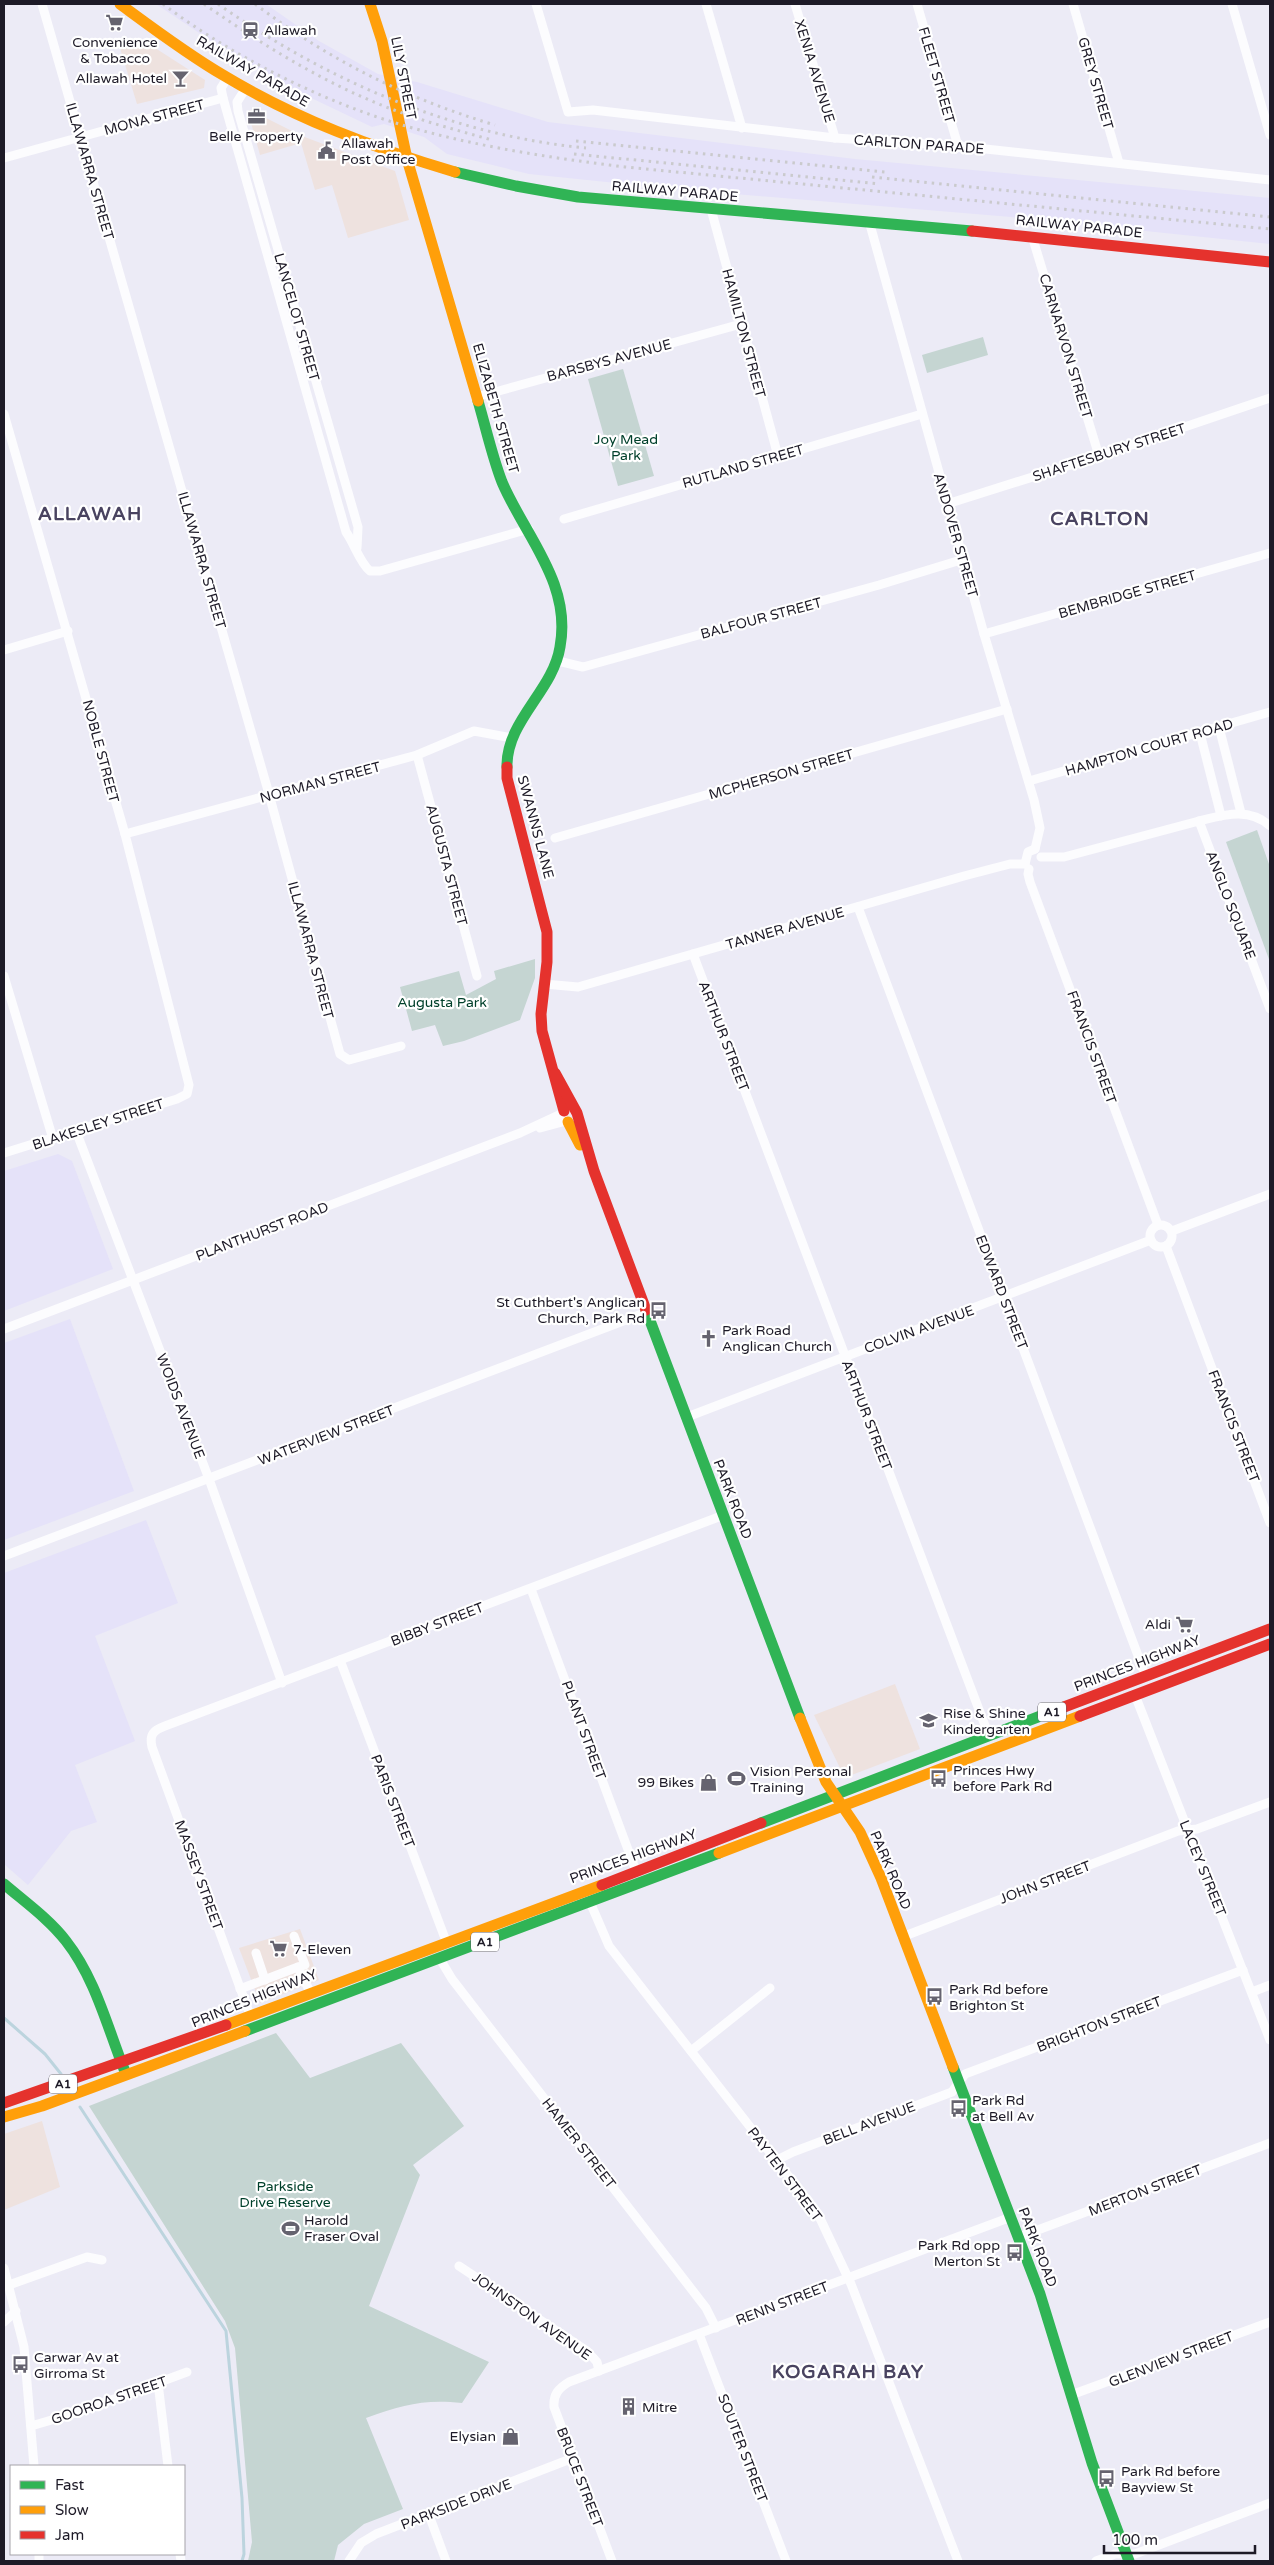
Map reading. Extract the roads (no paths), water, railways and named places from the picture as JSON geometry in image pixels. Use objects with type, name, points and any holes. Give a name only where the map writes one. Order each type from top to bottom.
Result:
[{"type":"main road","name":"RAILWAY PARADE","points":[[120,4],[160,33],[246,88],[333,132],[407,159],[473,178],[533,191],[711,209],[1032,236],[1270,262]]},
{"type":"main road","name":"LILY STREET","points":[[370,4],[382,41],[407,159]]},
{"type":"main road","name":"ELIZABETH STREET","points":[[407,159],[504,487],[545,560],[560,615],[562,639],[558,660]]},
{"type":"main road","name":"SWANNS LANE","points":[[544,984],[548,962],[547,932],[506,771],[506,760],[512,738],[524,716],[548,681],[558,660]]},
{"type":"main road","name":"PARK ROAD","points":[[544,984],[541,1014],[542,1032],[569,1115],[594,1171],[806,1735],[834,1793],[868,1848],[1019,2237],[1040,2294],[1095,2471],[1128,2558]]},
{"type":"main road","name":"PRINCES HIGHWAY","points":[[4,2103],[216,2030],[250,2014],[636,1871],[834,1793],[1270,1629]]},
{"type":"main road","name":"PRINCES HIGHWAY","points":[[4,2117],[127,2075],[440,1959],[843,1808],[1270,1644]]},
{"type":"main road","points":[[4,1884],[65,1940],[83,1965],[98,1998],[127,2075]]},
{"type":"street","name":"ILLAWARRA STREET","points":[[42,4],[270,796],[340,1054],[349,1060],[401,1046]]},
{"type":"street","name":"CARLTON PARADE","points":[[536,4],[568,112],[593,110],[835,138],[958,146],[1270,180]]},
{"type":"street","points":[[706,4],[742,128]]},
{"type":"street","name":"XENIA AVENUE","points":[[795,4],[835,138]]},
{"type":"street","name":"FLEET STREET","points":[[917,4],[958,146]]},
{"type":"street","name":"GREY STREET","points":[[1073,4],[1119,163]]},
{"type":"street","points":[[1232,4],[1270,135]]},
{"type":"street","name":"MONA STREET","points":[[4,158],[223,98],[221,88],[228,77]]},
{"type":"street","points":[[223,98],[229,102],[237,102],[246,88]]},
{"type":"street","name":"LANCELOT STREET","points":[[223,98],[346,532],[357,548],[362,561],[370,571],[380,572],[529,529]]},
{"type":"street","name":"LANCELOT STREET","points":[[237,102],[244,134],[358,527],[357,548]]},
{"type":"street","name":"HAMILTON STREET","points":[[711,209],[778,456]]},
{"type":"street","name":"ANDOVER STREET","points":[[869,222],[984,634],[1028,781],[1040,828],[1036,848]]},
{"type":"street","name":"CARNARVON STREET","points":[[1032,236],[1099,456]]},
{"type":"street","name":"BARSBYS AVENUE","points":[[477,397],[741,324]]},
{"type":"street","name":"SHAFTESBURY STREET","points":[[948,504],[1099,456],[1270,398]]},
{"type":"street","name":"NOBLE STREET","points":[[4,414],[125,834],[189,1079],[189,1090]]},
{"type":"street","name":"RUTLAND STREET","points":[[564,519],[922,414]]},
{"type":"street","name":"BEMBRIDGE STREET","points":[[984,634],[1270,553]]},
{"type":"street","name":"BALFOUR STREET","points":[[558,660],[569,665],[583,667],[869,588],[964,559]]},
{"type":"street","points":[[4,650],[68,631]]},
{"type":"street","name":"MCPHERSON STREET","points":[[555,838],[1006,708]]},
{"type":"street","name":"HAMPTON COURT ROAD","points":[[1028,781],[1270,712]]},
{"type":"street","points":[[1219,728],[1241,813]]},
{"type":"street","name":"NORMAN STREET","points":[[125,834],[417,755],[474,731],[512,738]]},
{"type":"street","points":[[1200,733],[1221,816]]},
{"type":"street","name":"AUGUSTA STREET","points":[[417,755],[477,976]]},
{"type":"street","points":[[1041,857],[1064,857],[1199,821],[1241,813],[1254,816],[1270,826]]},
{"type":"street","name":"ANGLO SQUARE","points":[[1199,821],[1270,1009]]},
{"type":"street","points":[[1036,848],[1040,851],[1041,857],[1037,867],[1027,866],[1028,852],[1036,848]]},
{"type":"street","name":"TANNER AVENUE","points":[[544,984],[578,987],[964,876],[1010,864],[1027,866]]},
{"type":"street","name":"FRANCIS STREET","points":[[1027,866],[1030,882],[1158,1225]]},
{"type":"street","name":"EDWARD STREET","points":[[858,907],[1146,1677]]},
{"type":"street","name":"ARTHUR STREET","points":[[693,954],[989,1736]]},
{"type":"street","points":[[4,976],[53,1139]]},
{"type":"street","name":"BLAKESLEY STREET","points":[[4,1153],[53,1139],[177,1098],[186,1094],[189,1090]]},
{"type":"street","name":"PLANTHURST ROAD","points":[[4,1329],[569,1115]]},
{"type":"street","name":"WOIDS AVENUE","points":[[76,1131],[209,1479],[282,1683]]},
{"type":"street","points":[[1172,1231],[1270,1194]]},
{"type":"street","points":[[1158,1225],[1165,1225],[1172,1231],[1172,1238],[1166,1246],[1159,1247],[1151,1240],[1152,1229],[1158,1225]]},
{"type":"street","name":"COLVIN AVENUE","points":[[687,1417],[1151,1240]]},
{"type":"street","name":"FRANCIS STREET","points":[[1166,1246],[1270,1523]]},
{"type":"street","name":"WATERVIEW STREET","points":[[4,1556],[647,1312]]},
{"type":"street","name":"BIBBY STREET","points":[[151,1735],[165,1726],[724,1515]]},
{"type":"street","name":"PLANT STREET","points":[[531,1589],[636,1871]]},
{"type":"street","name":"PARIS STREET","points":[[340,1660],[446,1941]]},
{"type":"street","name":"LACEY STREET","points":[[1135,1695],[1270,2040]]},
{"type":"street","name":"MASSEY STREET","points":[[151,1735],[152,1747],[250,2014]]},
{"type":"street","name":"JOHN STREET","points":[[902,1937],[1178,1831],[1197,1829],[1270,1802]]},
{"type":"street","name":"PAYTEN STREET","points":[[590,1902],[609,1946],[818,2214],[847,2278],[958,2561]]},
{"type":"street","points":[[240,1989],[305,1965],[294,1936]]},
{"type":"street","points":[[256,1953],[265,1980]]},
{"type":"street","name":"HAMER STREET","points":[[440,1959],[452,1979],[706,2308],[716,2328]]},
{"type":"street","points":[[298,1967],[310,1992]]},
{"type":"street","name":"BRIGHTON STREET","points":[[959,2083],[965,2074],[1243,1970]]},
{"type":"street","points":[[1252,1992],[1270,1985]]},
{"type":"street","points":[[691,2051],[770,1988]]},
{"type":"street","name":"BELL AVENUE","points":[[777,2160],[793,2152],[952,2092],[959,2083]]},
{"type":"street","name":"MERTON STREET","points":[[1019,2237],[1270,2143]]},
{"type":"street","name":"RENN STREET","points":[[557,2392],[569,2382],[1011,2217]]},
{"type":"street","points":[[9,2285],[87,2257],[102,2260]]},
{"type":"street","name":"JOHNSTON AVENUE","points":[[459,2266],[587,2352],[597,2362],[599,2371]]},
{"type":"street","points":[[4,2268],[26,2354],[34,2465]]},
{"type":"street","points":[[4,2322],[16,2311]]},
{"type":"street","name":"GLENVIEW STREET","points":[[1071,2395],[1270,2322]]},
{"type":"street","name":"SOUTER STREET","points":[[699,2334],[786,2561]]},
{"type":"street","name":"GOOROA STREET","points":[[31,2426],[79,2412],[187,2372]]},
{"type":"street","points":[[158,2383],[168,2465]]},
{"type":"street","name":"BRUCE STREET","points":[[557,2392],[554,2407],[612,2561]]},
{"type":"street","name":"PARKSIDE DRIVE","points":[[349,2561],[361,2543],[368,2538],[429,2516],[572,2458]]},
{"type":"street","points":[[1096,2561],[1115,2554],[1128,2558],[1270,2503]]},
{"type":"street","points":[[429,2516],[446,2561]]},
{"type":"waterway","points":[[4,2018],[45,2054],[61,2074]]},
{"type":"waterway","points":[[80,2107],[226,2331],[242,2498],[244,2554],[242,2561]]},
{"type":"railway","points":[[163,4],[190,24],[249,60],[313,92],[377,117],[409,127],[489,146],[543,156],[625,167],[1270,229]]},
{"type":"railway","points":[[204,4],[302,67],[354,93],[418,119],[492,140]]},
{"type":"railway","points":[[218,4],[260,32],[303,57],[347,80],[393,100],[487,131],[536,141],[586,148]]},
{"type":"railway","points":[[255,4],[312,43],[370,76],[430,103],[495,125]]},
{"type":"railway","points":[[576,141],[885,172]]},
{"type":"railway","points":[[574,154],[880,184]]},
{"type":"railway","points":[[872,177],[1270,217]]},
{"type":"place","name":"Convenience & Tobacco","points":[[115,22]]},
{"type":"place","name":"Allawah","points":[[250,30]]},
{"type":"place","name":"Allawah Hotel","points":[[181,78]]},
{"type":"place","name":"Belle Property","points":[[256,116]]},
{"type":"place","name":"Allawah Post Office","points":[[327,151]]},
{"type":"place","name":"St Cuthbert's Anglican Church, Park Rd","points":[[659,1310]]},
{"type":"place","name":"Park Road Anglican Church","points":[[708,1338]]},
{"type":"place","name":"Aldi","points":[[1185,1624]]},
{"type":"place","name":"Rise & Shine Kindergarten","points":[[929,1721]]},
{"type":"place","name":"Princes Hwy before Park Rd","points":[[939,1778]]},
{"type":"place","name":"Vision Personal Training","points":[[736,1779]]},
{"type":"place","name":"99 Bikes","points":[[708,1782]]},
{"type":"place","name":"7-Eleven","points":[[279,1949]]},
{"type":"place","name":"Park Rd before Brighton St","points":[[935,1997]]},
{"type":"place","name":"Park Rd at Bell Av","points":[[958,2108]]},
{"type":"place","name":"Harold Fraser Oval","points":[[290,2228]]},
{"type":"place","name":"Park Rd opp Merton St","points":[[1014,2253]]},
{"type":"place","name":"Carwar Av at Girroma St","points":[[20,2365]]},
{"type":"place","name":"Mitre","points":[[628,2407]]},
{"type":"place","name":"Elysian","points":[[510,2436]]},
{"type":"place","name":"Park Rd before Bayview St","points":[[1107,2479]]},
{"type":"district","name":"ALLAWAH","points":[[90,513]]},
{"type":"district","name":"CARLTON","points":[[1100,518]]},
{"type":"district","name":"KOGARAH BAY","points":[[848,2371]]},
{"type":"park label","name":"Joy Mead Park","points":[[626,448]]},
{"type":"park label","name":"Augusta Park","points":[[442,1002]]},
{"type":"park label","name":"Parkside Drive Reserve","points":[[285,2194]]}]
